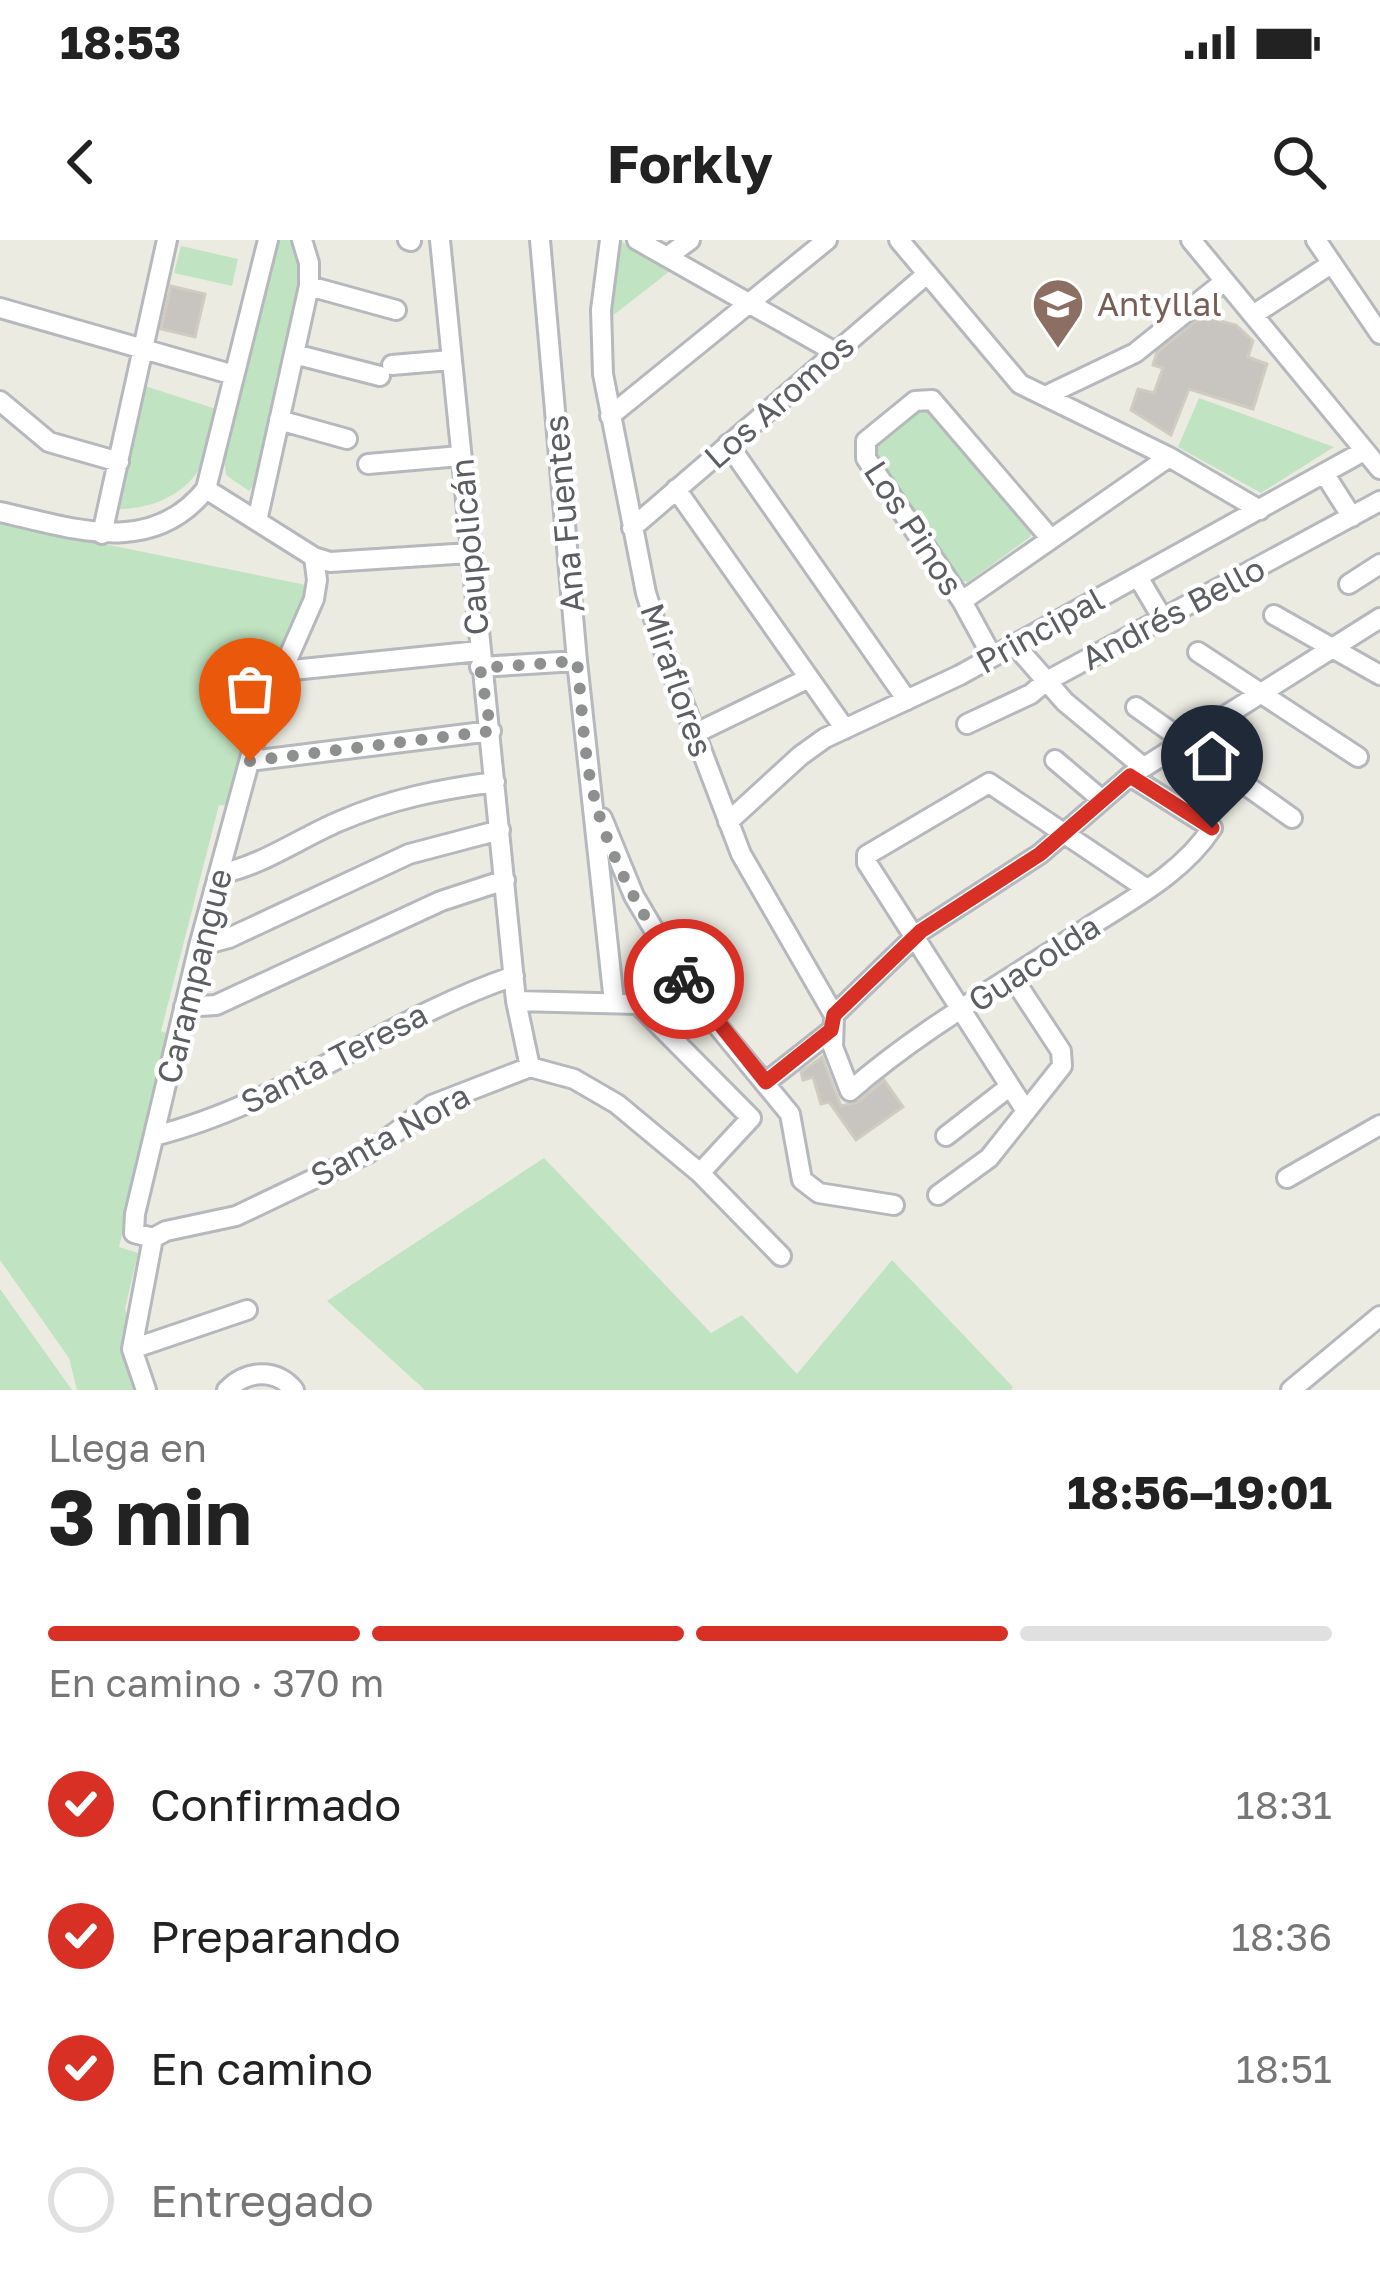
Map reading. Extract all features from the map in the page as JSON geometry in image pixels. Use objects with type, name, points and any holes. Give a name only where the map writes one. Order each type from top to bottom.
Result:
[{"type":"street","points":[[102,534],[167,240]]},
{"type":"street","points":[[0,512],[127,535],[162,525],[184,512],[206,489],[268,240]]},
{"type":"street","points":[[257,521],[309,286],[302,240]]},
{"type":"street","name":"Caupolicán","points":[[440,240],[516,1001],[530,1067]]},
{"type":"street","name":"Ana Fuentes","points":[[540,240],[577,661],[614,1002]]},
{"type":"street","name":"Miraflores","points":[[610,240],[601,332],[610,416],[655,626],[728,822],[833,1023],[833,1047],[850,1091]]},
{"type":"street","points":[[637,240],[835,352]]},
{"type":"street","points":[[668,257],[690,240]]},
{"type":"street","points":[[610,416],[827,240]]},
{"type":"street","points":[[899,240],[1013,378],[1169,457],[1260,510]]},
{"type":"street","points":[[1316,240],[1377,322]]},
{"type":"street","points":[[1196,243],[1380,469]]},
{"type":"street","points":[[1253,315],[1331,264]]},
{"type":"street","name":"Los Aromos","points":[[632,528],[927,274]]},
{"type":"street","points":[[1045,395],[1128,357],[1225,281]]},
{"type":"street","points":[[309,286],[396,310]]},
{"type":"street","points":[[0,308],[234,375]]},
{"type":"street","points":[[294,354],[386,370],[451,360]]},
{"type":"street","name":"Los Pinos","points":[[992,656],[962,601],[864,452],[869,438],[916,401],[927,398],[940,405],[1051,539]]},
{"type":"street","points":[[0,401],[49,442],[119,462]]},
{"type":"street","points":[[279,421],[347,439]]},
{"type":"street","points":[[728,444],[907,700]]},
{"type":"street","name":"Principal","points":[[728,822],[812,746],[992,656],[1364,451]]},
{"type":"street","points":[[368,464],[460,456]]},
{"type":"street","points":[[962,601],[1169,457]]},
{"type":"street","points":[[1324,473],[1352,517]]},
{"type":"street","points":[[206,489],[314,556],[346,564],[470,553]]},
{"type":"street","points":[[676,490],[845,729]]},
{"type":"street","name":"Andrés Bello","points":[[967,724],[1031,694],[1045,682],[1380,502]]},
{"type":"street","name":"Carampangue","points":[[146,1390],[132,1349],[153,1238],[134,1233],[199,946],[260,722],[314,599],[314,556]]},
{"type":"street","points":[[1349,584],[1380,564]]},
{"type":"street","points":[[1138,577],[1162,619]]},
{"type":"street","points":[[1274,615],[1380,675]]},
{"type":"street","points":[[766,1082],[833,1023],[913,938],[1032,860],[1136,772],[1380,618]]},
{"type":"street","points":[[1014,644],[1045,682],[1136,772]]},
{"type":"street","points":[[1198,652],[1358,757]]},
{"type":"street","points":[[283,671],[480,659],[577,661]]},
{"type":"street","points":[[694,734],[809,677]]},
{"type":"street","points":[[1136,707],[1292,818]]},
{"type":"street","points":[[250,761],[491,731]]},
{"type":"street","points":[[1055,760],[1101,800]]},
{"type":"street","name":"Guacolda","points":[[850,1091],[890,1056],[1182,864],[1212,828],[1136,772]]},
{"type":"street","points":[[220,874],[255,863],[381,805],[442,789],[496,782]]},
{"type":"street","points":[[1026,1111],[913,938],[867,854],[989,784],[1147,889]]},
{"type":"street","points":[[592,791],[624,875],[661,943],[716,1024],[766,1082],[794,1124],[797,1168],[805,1185],[824,1194],[894,1204]]},
{"type":"street","points":[[199,946],[229,938],[409,854],[500,830]]},
{"type":"street","points":[[184,1007],[216,1005],[441,902],[505,880]]},
{"type":"street","name":"Santa Teresa","points":[[154,1136],[262,1098],[428,1010],[514,976]]},
{"type":"street","points":[[938,1195],[989,1158],[1064,1059],[1013,977]]},
{"type":"street","points":[[516,1001],[638,1004],[751,1118],[700,1173]]},
{"type":"street","points":[[530,1067],[555,1071],[596,1090],[700,1173],[781,1256]]},
{"type":"street","name":"Santa Nora","points":[[153,1238],[236,1216],[368,1154],[432,1105],[530,1067]]},
{"type":"street","points":[[946,1136],[1010,1087]]},
{"type":"street","points":[[1287,1178],[1380,1125]]},
{"type":"street","points":[[132,1349],[247,1310]]},
{"type":"street","points":[[1291,1390],[1380,1316]]},
{"type":"street","points":[[227,1390],[256,1374],[286,1380],[295,1390]]},
{"type":"green space","points":[[276,240],[295,240],[303,278],[259,478],[249,491],[226,475],[224,459]]},
{"type":"green space","points":[[622,242],[670,271],[611,317],[617,246]]},
{"type":"green space","points":[[181,246],[238,259],[232,286],[174,273]]},
{"type":"green space","points":[[142,385],[216,409],[209,442],[196,474],[178,491],[145,506],[109,509]]},
{"type":"green space","points":[[1199,398],[1334,447],[1261,493],[1178,447]]},
{"type":"green space","points":[[922,403],[1032,530],[1030,537],[968,582],[955,579],[872,452],[872,442]]},
{"type":"green space","points":[[0,523],[311,586],[259,701],[233,806],[219,805],[161,1031],[169,1034],[119,1247],[138,1253],[125,1309],[150,1390],[77,1390],[69,1358],[0,1260]]},
{"type":"green space","points":[[544,1158],[711,1333],[742,1315],[797,1374],[892,1260],[1013,1387],[425,1390],[327,1301]]},
{"type":"green space","points":[[0,1289],[72,1390],[0,1390]]},
{"type":"building","points":[[171,286],[205,294],[195,337],[161,329]]},
{"type":"building","points":[[1208,312],[1236,325],[1253,341],[1248,357],[1267,364],[1253,409],[1189,389],[1171,435],[1131,410],[1138,389],[1154,393],[1163,368],[1153,365],[1157,352]]},
{"type":"building","points":[[822,1057],[841,1106],[858,1102],[884,1080],[903,1107],[856,1140],[829,1102],[821,1104],[813,1077],[803,1080],[801,1072]]},
{"type":"way so far","points":[[250,761],[491,731],[480,668],[577,661],[592,791],[599,812],[634,896],[684,979]]},
{"type":"place","name":"Antyllal","points":[[1058,350]]},
{"type":"route","points":[[684,979],[766,1082],[831,1030],[834,1015],[913,938],[1040,854],[1130,776],[1212,828]]}]
